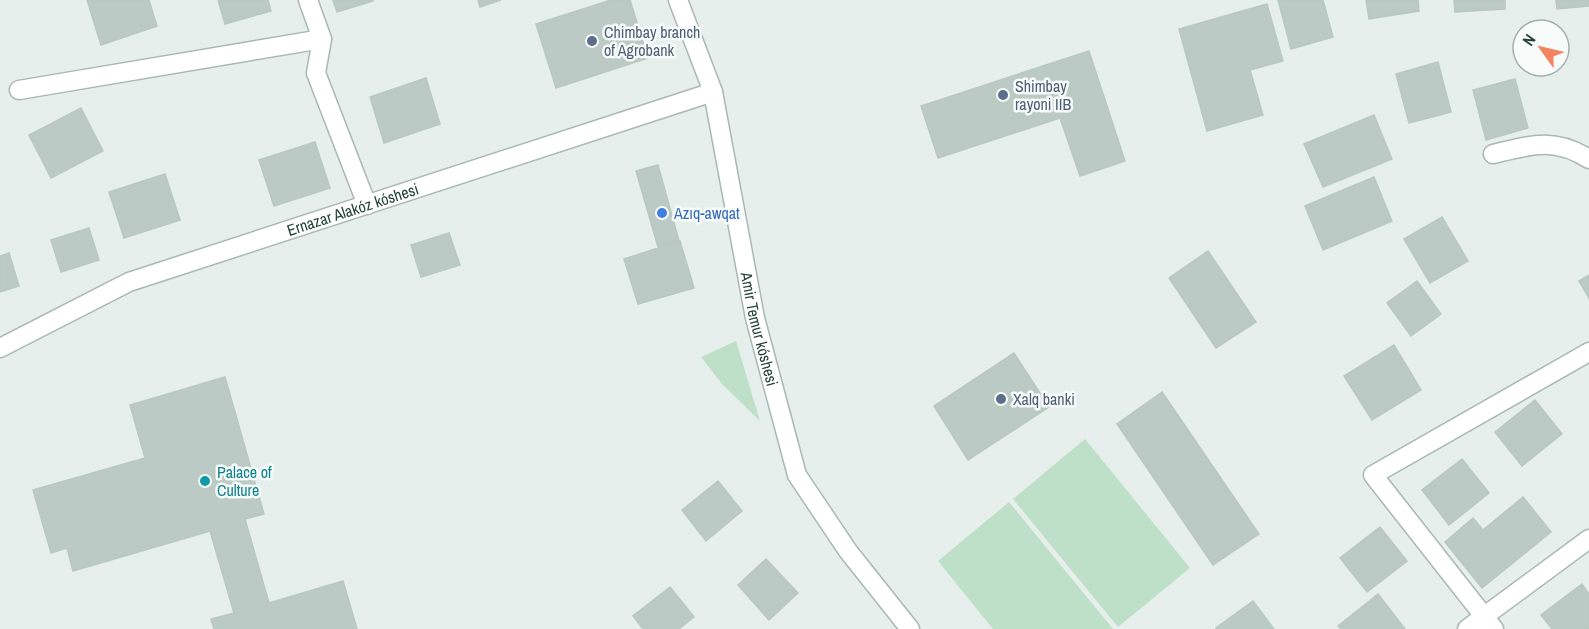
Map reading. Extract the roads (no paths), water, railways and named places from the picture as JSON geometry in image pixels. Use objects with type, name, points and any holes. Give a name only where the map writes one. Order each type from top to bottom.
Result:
[{"type":"street","points":[[308,0],[322,39],[316,73],[367,204]]},
{"type":"street","name":"Amir Temur kóshesi","points":[[678,0],[713,92],[755,318],[797,475],[848,551],[910,629]]},
{"type":"street","points":[[19,90],[322,39]]},
{"type":"street","name":"Ernazar Alakóz kóshesi","points":[[0,348],[129,282],[713,92]]},
{"type":"street","points":[[1493,154],[1538,143],[1571,148],[1589,159]]},
{"type":"street","points":[[1489,623],[1373,475],[1589,351]]},
{"type":"street","points":[[1467,629],[1489,623],[1589,539]]},
{"type":"place","name":"Chimbay branch of Agrobank","points":[[592,41]]},
{"type":"place","name":"Shimbay rayoni IIB","points":[[1003,95]]},
{"type":"place","name":"Azıq-awqat","points":[[662,213]]},
{"type":"place","name":"Xalq banki","points":[[1001,399]]},
{"type":"place","name":"Palace of Culture","points":[[205,481]]}]
